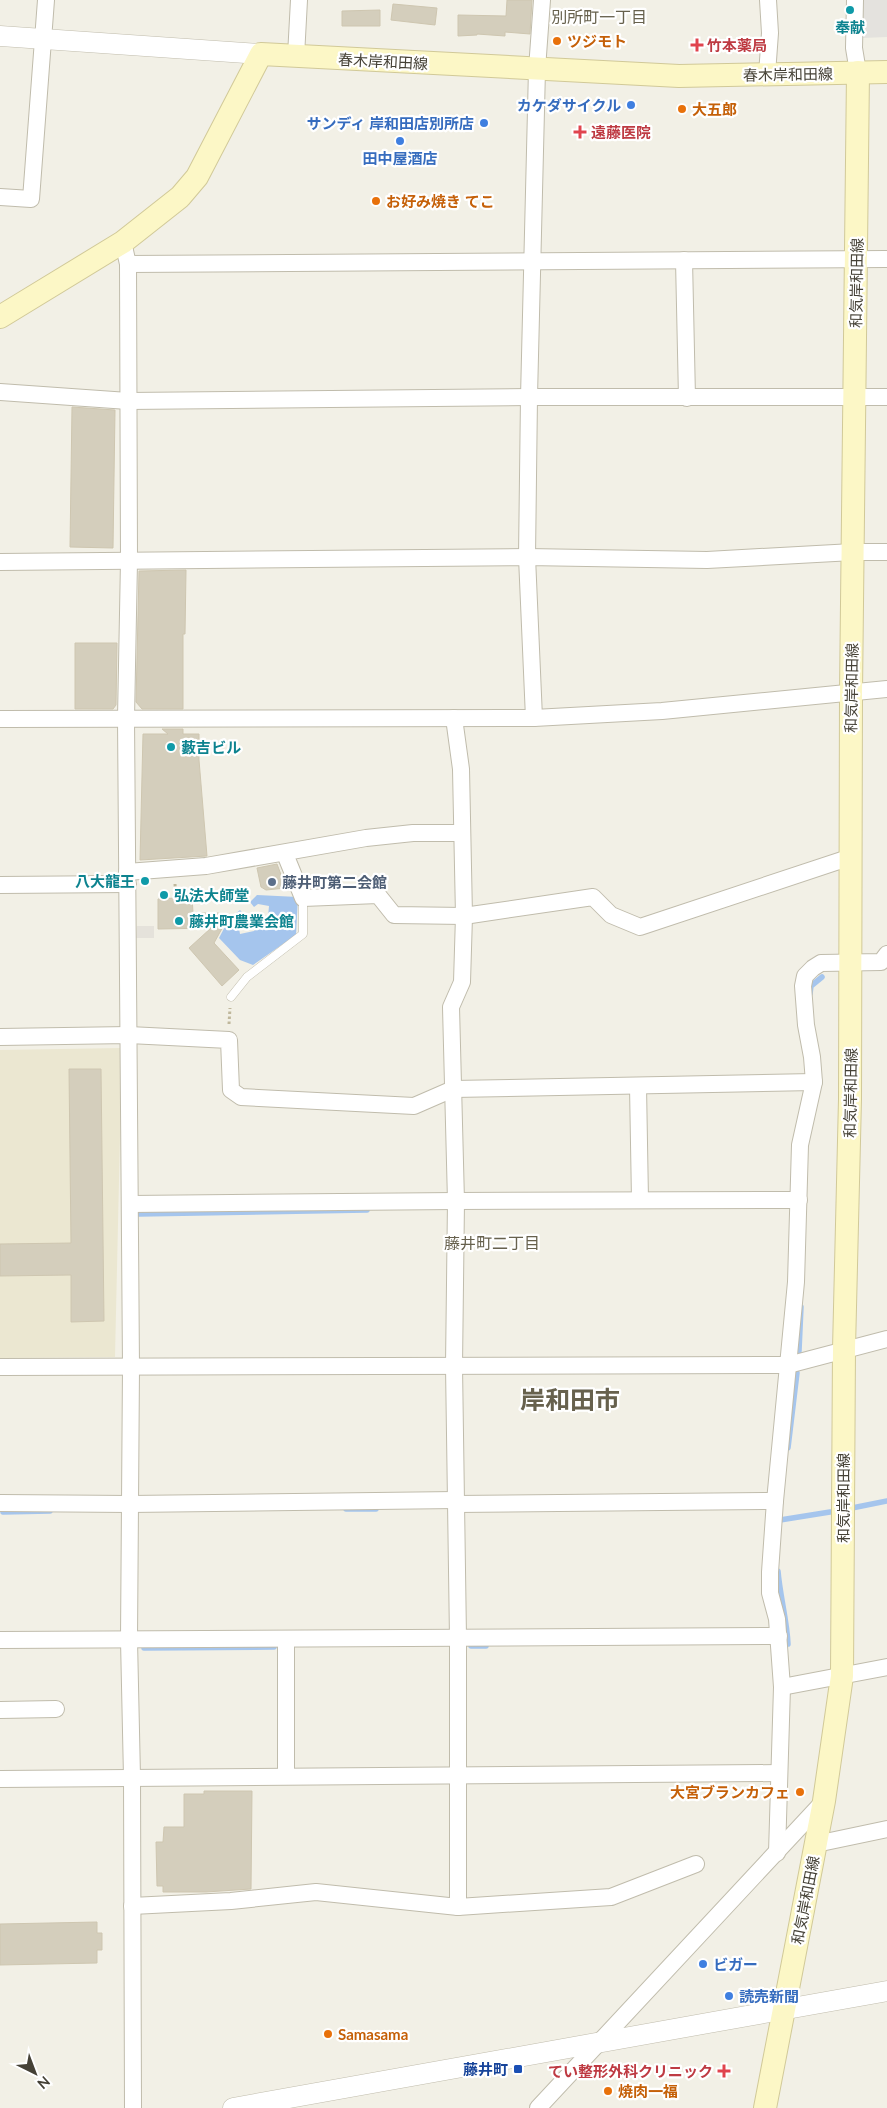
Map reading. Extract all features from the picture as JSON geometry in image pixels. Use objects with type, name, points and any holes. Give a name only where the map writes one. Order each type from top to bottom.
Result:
[{"type":"main road","name":"春木岸和田線","points":[[261,54],[679,76],[887,72]]},
{"type":"main road","points":[[0,317],[123,242],[180,197],[197,177],[261,54]]},
{"type":"main road","name":"和気岸和田線","points":[[765,2108],[824,1801],[842,1676],[844,1349],[850,1099],[851,692],[858,72]]},
{"type":"street","points":[[0,197],[31,199],[46,0]]},
{"type":"street","points":[[296,56],[299,0]]},
{"type":"street","points":[[534,718],[527,557],[537,69],[542,0]]},
{"type":"street","points":[[767,74],[770,34],[768,0]]},
{"type":"street","points":[[855,0],[854,48],[858,72]]},
{"type":"street","points":[[0,36],[261,54]]},
{"type":"street","points":[[123,242],[128,264],[129,561],[126,718],[131,1367],[129,1640],[132,1777],[133,2108]]},
{"type":"street","points":[[684,260],[687,398]]},
{"type":"street","points":[[128,264],[887,260]]},
{"type":"street","points":[[0,392],[128,401],[529,397],[887,398]]},
{"type":"street","points":[[0,562],[527,557],[707,560],[853,552],[887,552]]},
{"type":"street","points":[[0,719],[534,718],[662,711],[887,689]]},
{"type":"street","points":[[454,718],[461,769],[464,916],[462,982],[451,1007],[456,1200],[454,1366],[458,1638],[458,1907]]},
{"type":"street","points":[[0,885],[128,878],[285,854],[366,838],[413,833],[462,833]]},
{"type":"street","points":[[285,854],[303,898],[378,895],[394,915],[464,916],[593,897],[611,916],[640,927],[851,857]]},
{"type":"street","points":[[777,1853],[782,1687],[777,1619],[770,1593],[775,1501],[796,1282],[800,1145],[814,1082],[803,986],[805,976],[820,963],[885,961]]},
{"type":"street","points":[[0,1037],[129,1035],[228,1040],[231,1090],[241,1097],[414,1106],[453,1089],[814,1082]]},
{"type":"street","points":[[638,1086],[640,1200]]},
{"type":"street","points":[[130,1204],[456,1200],[799,1200]]},
{"type":"street","points":[[0,1368],[788,1365],[887,1339]]},
{"type":"street","points":[[0,1503],[775,1501]]},
{"type":"street","points":[[0,1640],[779,1636]]},
{"type":"street","points":[[286,1639],[286,1776]]},
{"type":"street","points":[[782,1687],[887,1667]]},
{"type":"street","points":[[0,1710],[56,1709]]},
{"type":"street","points":[[0,1779],[779,1773]]},
{"type":"street","points":[[538,2108],[824,1801]]},
{"type":"street","points":[[816,1844],[887,1829]]},
{"type":"street","points":[[132,1906],[232,1901],[316,1892],[458,1907],[611,1897],[696,1864]]},
{"type":"street","points":[[233,2108],[887,1990]]},
{"type":"lane","points":[[231,997],[247,977],[303,934],[303,898]]},
{"type":"path","points":[[228,1040],[231,997]]},
{"type":"shaded area","points":[[862,0],[887,0],[887,37],[863,38]]},
{"type":"shaded area","points":[[137,926],[154,926],[154,938],[136,938]]},
{"type":"shaded area","points":[[122,1048],[115,1357],[0,1358],[0,1050]]},
{"type":"water","points":[[257,895],[298,897],[296,935],[253,965],[240,960],[219,938],[229,919],[240,910],[245,916],[238,923],[240,934],[254,931],[268,917],[269,906],[258,904],[254,907],[250,902]]},
{"type":"building","points":[[507,0],[532,0],[530,34],[505,32],[505,36],[477,34],[458,36],[458,15],[506,16]]},
{"type":"building","points":[[393,4],[437,8],[435,25],[391,20]]},
{"type":"building","points":[[380,10],[380,26],[342,26],[342,11]]},
{"type":"building","points":[[72,407],[115,410],[113,548],[70,547]]},
{"type":"building","points":[[186,570],[185,634],[183,634],[183,709],[142,709],[136,702],[139,571]]},
{"type":"building","points":[[75,643],[117,643],[116,705],[113,709],[75,709]]},
{"type":"building","points":[[162,729],[183,729],[183,734],[199,734],[199,760],[207,856],[140,860],[143,734],[168,734]]},
{"type":"building","name":"藤井町第二会館","points":[[277,864],[286,888],[266,890],[261,887],[257,868]]},
{"type":"building","points":[[192,897],[193,913],[218,913],[225,916],[230,914],[214,943],[239,970],[222,986],[189,948],[211,928],[158,929],[158,899]]},
{"type":"building","points":[[69,1069],[101,1069],[104,1321],[71,1322],[71,1275],[0,1276],[0,1244],[71,1243]]},
{"type":"building","points":[[204,1791],[252,1791],[251,1889],[163,1892],[163,1886],[157,1886],[156,1842],[163,1842],[164,1827],[184,1827],[184,1794],[204,1794]]},
{"type":"building","points":[[97,1922],[97,1933],[102,1933],[102,1950],[97,1950],[97,1963],[0,1965],[0,1924]]},
{"type":"waterway","points":[[810,994],[811,986],[822,977]]},
{"type":"waterway","points":[[139,1214],[367,1210]]},
{"type":"waterway","points":[[799,1351],[801,1307]]},
{"type":"waterway","points":[[788,1448],[797,1373]]},
{"type":"waterway","points":[[852,1508],[887,1501]]},
{"type":"waterway","points":[[346,1509],[376,1509]]},
{"type":"waterway","points":[[3,1512],[50,1511]]},
{"type":"waterway","points":[[780,1520],[830,1512]]},
{"type":"waterway","points":[[778,1571],[788,1644]]},
{"type":"waterway","points":[[471,1646],[486,1646]]},
{"type":"waterway","points":[[144,1648],[274,1647]]},
{"type":"place","name":"奉献","points":[[850,10]]},
{"type":"place","name":"ツジモト","points":[[557,41]]},
{"type":"place","name":"竹本薬局","points":[[697,45]]},
{"type":"place","name":"カケダサイクル","points":[[631,105]]},
{"type":"place","name":"大五郎","points":[[682,109]]},
{"type":"place","name":"サンディ 岸和田店別所店","points":[[484,123]]},
{"type":"place","name":"遠藤医院","points":[[580,132]]},
{"type":"place","name":"田中屋酒店","points":[[400,141]]},
{"type":"place","name":"お好み焼き てこ","points":[[376,201]]},
{"type":"place","name":"藪吉ビル","points":[[171,747]]},
{"type":"place","name":"八大龍王","points":[[145,881]]},
{"type":"place","name":"藤井町第二会館","points":[[272,882]]},
{"type":"place","name":"弘法大師堂","points":[[164,895]]},
{"type":"place","name":"藤井町農業会館","points":[[179,921]]},
{"type":"place","name":"大宮ブランカフェ","points":[[800,1792]]},
{"type":"place","name":"ビガー","points":[[703,1964]]},
{"type":"place","name":"読売新聞","points":[[729,1996]]},
{"type":"place","name":"Samasama","points":[[328,2034]]},
{"type":"place","name":"藤井町","points":[[518,2069]]},
{"type":"place","name":"てい整形外科クリニック","points":[[724,2071]]},
{"type":"place","name":"焼肉一福","points":[[608,2091]]},
{"type":"district","name":"別所町一丁目","points":[[599,16]]},
{"type":"district","name":"藤井町二丁目","points":[[492,1242]]},
{"type":"district","name":"岸和田市","points":[[570,1399]]}]
